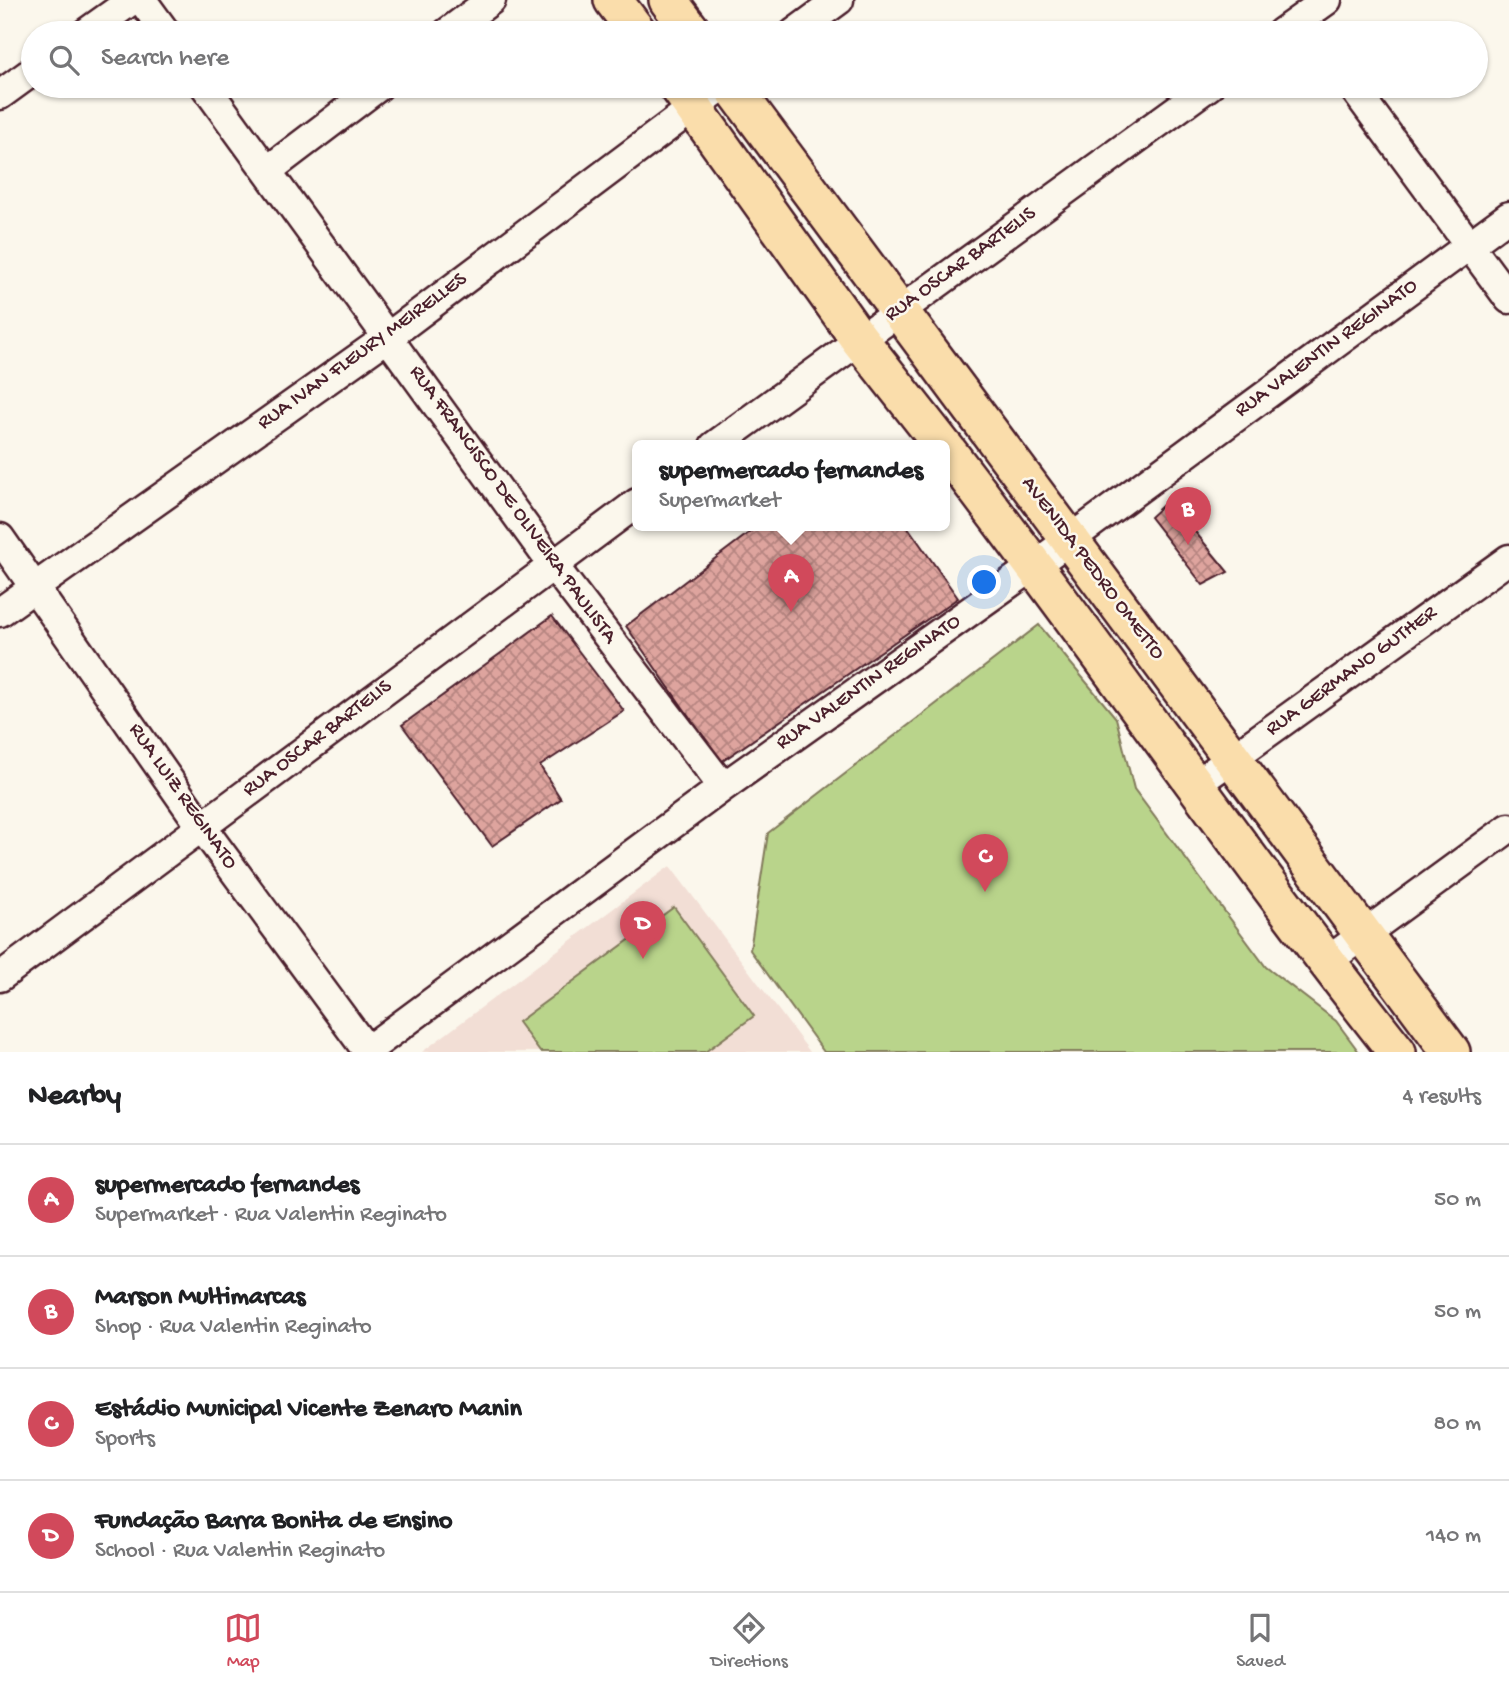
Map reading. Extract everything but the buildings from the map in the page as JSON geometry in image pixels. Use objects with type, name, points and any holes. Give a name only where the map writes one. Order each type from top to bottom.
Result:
[{"type":"main road","points":[[613,0],[629,21]]},
{"type":"main road","points":[[668,0],[684,21]]},
{"type":"main road","name":"AVENIDA PEDRO OMETTO","points":[[700,98],[859,339],[938,440]]},
{"type":"main road","name":"AVENIDA PEDRO OMETTO","points":[[741,98],[1451,1052]]},
{"type":"main road","name":"AVENIDA PEDRO OMETTO","points":[[950,455],[1035,565],[1326,962],[1397,1052]]},
{"type":"street","points":[[103,21],[132,0]]},
{"type":"street","points":[[142,0],[157,21]]},
{"type":"street","points":[[463,21],[491,0]]},
{"type":"street","points":[[810,21],[839,0]]},
{"type":"street","points":[[1296,21],[1327,0]]},
{"type":"street","points":[[0,95],[21,80]]},
{"type":"street","name":"RUA FRANCISCO DE OLIVEIRA PAULISTA","points":[[214,98],[553,565],[723,787]]},
{"type":"street","points":[[267,171],[363,98]]},
{"type":"street","name":"RUA IVAN FLEURY MEIRELLES","points":[[0,612],[388,337],[691,98]]},
{"type":"street","name":"RUA OSCAR BARTELIS","points":[[722,440],[1192,98]]},
{"type":"street","points":[[1361,98],[1509,299]]},
{"type":"street","name":"RUA VALENTIN REGINATO","points":[[367,1052],[723,787],[1035,565],[1509,216]]},
{"type":"street","name":"RUA OSCAR BARTELIS","points":[[0,977],[632,507]]},
{"type":"street","name":"RUA LUIZ REGINATO","points":[[0,538],[201,826],[367,1052]]},
{"type":"street","name":"RUA GERMANO GUTHER","points":[[1195,785],[1509,559]]},
{"type":"street","points":[[1326,962],[1509,828]]},
{"type":"shaded area","points":[[670,866],[810,1052],[422,1052]]},
{"type":"green space","points":[[1039,625],[1116,718],[1134,789],[1266,967],[1336,1021],[1359,1052],[824,1052],[750,950],[768,833]]},
{"type":"green space","points":[[674,907],[754,1016],[705,1052],[540,1052],[518,1022]]},
{"type":"place","name":"Marson Multimarcas","points":[[1188,545]]},
{"type":"place","name":"supermercado fernandes","points":[[791,612]]},
{"type":"place","name":"Estádio Municipal Vicente Zenaro Manin","points":[[985,892]]},
{"type":"place","name":"Fundação Barra Bonita de Ensino","points":[[643,959]]}]
